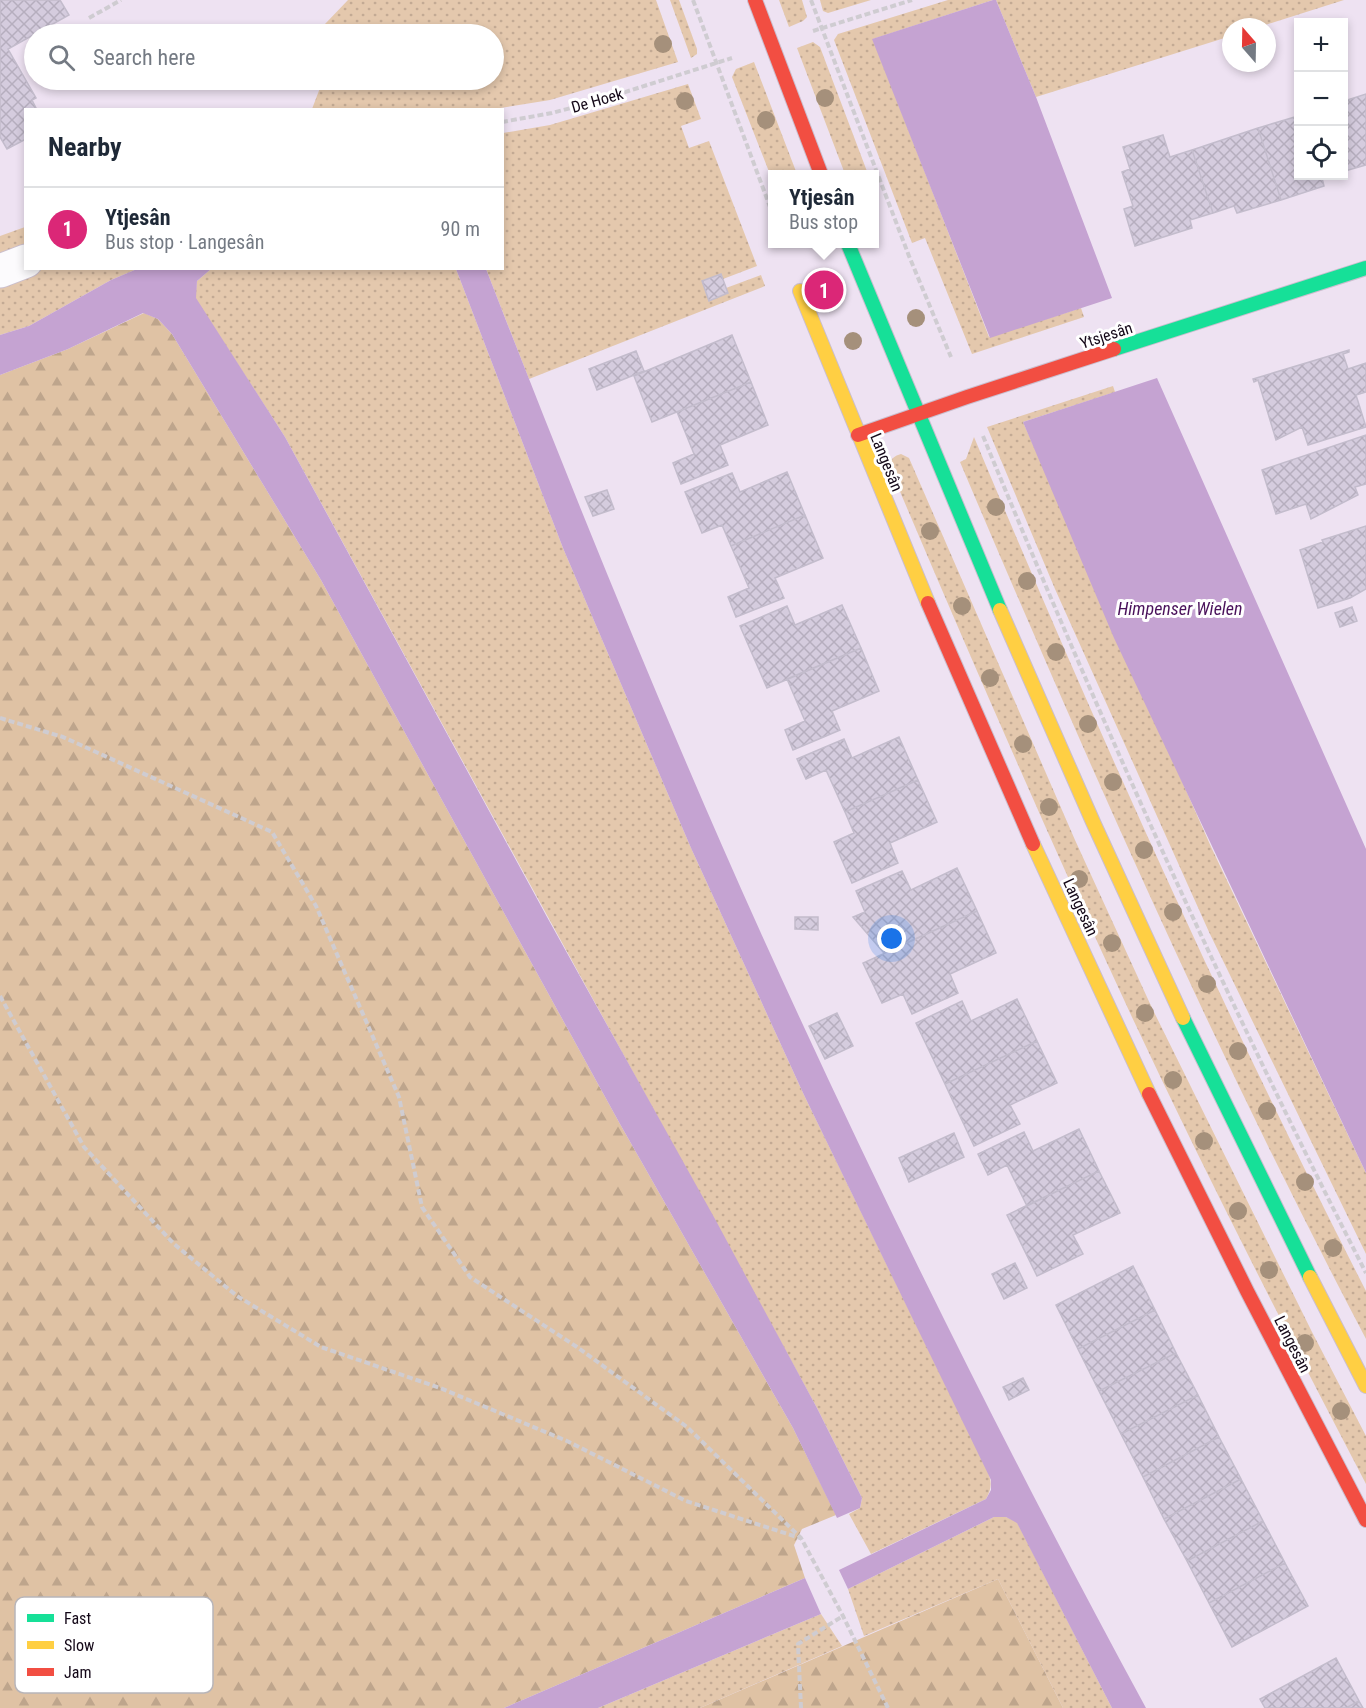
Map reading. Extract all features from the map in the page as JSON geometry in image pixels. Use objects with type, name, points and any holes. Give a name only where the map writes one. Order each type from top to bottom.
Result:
[{"type":"street","points":[[755,0],[819,170]]},
{"type":"street","points":[[850,248],[1029,681],[1168,988],[1256,1171],[1366,1386]]},
{"type":"street","points":[[0,271],[24,262]]},
{"type":"street","name":"Ytsjesân","points":[[858,435],[967,397],[1366,268]]},
{"type":"street","name":"Langesân","points":[[800,291],[970,702],[1110,1011],[1314,1424],[1366,1520]]},
{"type":"path","points":[[89,18],[121,0]]},
{"type":"path","points":[[693,0],[768,202]]},
{"type":"path","points":[[811,0],[876,170]]},
{"type":"path","name":"De Hoek","points":[[504,122],[552,113],[690,71]]},
{"type":"path","points":[[879,178],[1047,592],[1196,925],[1366,1273]]},
{"type":"path","points":[[0,718],[63,736],[272,832],[316,906],[399,1097],[422,1207],[470,1277],[577,1347],[687,1427],[801,1538],[843,1616],[888,1708]]},
{"type":"path","points":[[0,996],[84,1147],[174,1244],[237,1296],[321,1347],[440,1388],[535,1428],[686,1501],[801,1538]]},
{"type":"path","points":[[801,1708],[798,1644],[843,1616]]},
{"type":"shaded area","points":[[348,0],[656,0],[678,62],[550,100],[500,108],[312,108],[319,90],[504,90],[504,24],[325,24]]},
{"type":"shaded area","points":[[670,0],[679,0],[697,49],[697,54],[691,58]]},
{"type":"shaded area","points":[[779,0],[802,0],[807,17],[789,27]]},
{"type":"shaded area","points":[[820,0],[871,0],[828,13],[823,11]]},
{"type":"shaded area","points":[[948,0],[993,0],[873,39],[989,337],[1081,308],[1084,317],[972,354],[925,238],[912,243],[834,40],[838,34]]},
{"type":"shaded area","points":[[996,0],[1344,0],[1276,22],[1276,18],[1222,18],[1222,39],[1036,97]]},
{"type":"shaded area","points":[[813,42],[820,47],[866,170],[843,170],[797,48]]},
{"type":"shaded area","points":[[754,62],[795,170],[768,170],[732,77],[736,69]]},
{"type":"shaded area","points":[[688,84],[701,119],[681,126],[689,148],[709,141],[757,266],[723,279],[721,274],[726,288],[761,275],[765,286],[529,379],[486,270],[504,270],[504,133],[550,125]]},
{"type":"shaded area","points":[[24,227],[24,249],[0,259],[0,236]]},
{"type":"shaded area","points":[[36,270],[135,270],[111,280],[29,326],[0,335],[0,283]]},
{"type":"shaded area","points":[[210,270],[456,270],[563,548],[691,848],[804,1095],[987,1470],[991,1484],[986,1499],[871,1554],[849,1514],[860,1508],[862,1498],[817,1408],[285,437],[195,298],[197,281]]},
{"type":"shaded area","points":[[1113,386],[1115,392],[1023,422],[1212,849],[1366,1173],[1366,1254],[1209,932],[1055,589],[987,427]]},
{"type":"shaded area","points":[[974,437],[1066,653],[1162,868],[1261,1080],[1366,1291],[1366,1339],[1257,1124],[1104,795],[960,462],[966,459]]},
{"type":"shaded area","points":[[901,454],[909,458],[1075,840],[1152,1008],[1366,1436],[1366,1484],[1188,1133],[1069,879],[890,468],[892,459]]},
{"type":"shaded area","points":[[994,1517],[1006,1517],[1017,1522],[1112,1708],[1063,1708],[998,1579],[864,1636],[848,1589]]},
{"type":"shaded area","points":[[821,1614],[842,1646],[700,1708],[598,1708]]},
{"type":"green space","points":[[144,313],[158,319],[172,334],[321,580],[620,1124],[793,1428],[836,1515],[802,1529],[794,1545],[805,1578],[504,1708],[0,1708],[0,375],[68,349]]},
{"type":"green space","points":[[998,1579],[1063,1708],[700,1708]]},
{"type":"water","points":[[996,0],[1036,97],[1112,298],[990,338],[872,39]]},
{"type":"water","points":[[135,270],[210,270],[197,281],[196,298],[285,437],[715,1219],[817,1408],[862,1498],[860,1508],[837,1518],[793,1428],[620,1124],[321,580],[172,334],[158,319],[143,313],[68,349],[0,375],[0,335],[29,326],[111,280]]},
{"type":"water","points":[[456,270],[486,270],[653,684],[760,931],[851,1128],[946,1323],[1044,1516],[1146,1708],[1112,1708],[1017,1523],[1006,1517],[994,1517],[848,1589],[839,1570],[986,1499],[991,1490],[991,1480],[804,1095],[691,848],[563,548]]},
{"type":"water","name":"Himpenser Wielen","points":[[1157,378],[1366,849],[1366,1173],[1114,638],[1023,422]]},
{"type":"water","points":[[805,1578],[821,1614],[598,1708],[504,1708]]},
{"type":"building","points":[[0,0],[60,0],[69,15],[53,24],[24,24],[24,40],[8,49],[24,77],[24,90],[31,90],[36,98],[32,100],[36,108],[24,108],[24,140],[7,149],[0,137]]},
{"type":"building","points":[[1366,94],[1366,165],[1348,170],[1348,126],[1348,100]]},
{"type":"building","points":[[1294,117],[1294,180],[1322,180],[1324,186],[1281,200],[1258,128]]},
{"type":"building","points":[[1258,128],[1281,200],[1237,213],[1234,206],[1213,213],[1192,150]]},
{"type":"building","points":[[1163,135],[1170,157],[1192,150],[1213,213],[1190,220],[1192,228],[1135,246],[1124,209],[1133,206],[1122,172],[1130,169],[1123,147]]},
{"type":"building","points":[[721,274],[728,293],[709,301],[702,281]]},
{"type":"building","points":[[732,335],[751,382],[652,422],[634,376]]},
{"type":"building","points":[[1349,350],[1343,354],[1348,369],[1366,363],[1366,392],[1356,395],[1366,427],[1308,445],[1302,427],[1276,440],[1258,380],[1254,382],[1253,379]]},
{"type":"building","points":[[636,351],[644,371],[597,390],[589,369]]},
{"type":"building","points":[[751,382],[768,425],[720,445],[728,465],[681,484],[673,463],[694,454],[677,412]]},
{"type":"building","points":[[1366,435],[1366,484],[1355,487],[1358,495],[1311,519],[1306,504],[1276,514],[1262,470]]},
{"type":"building","points":[[787,472],[805,515],[731,546],[722,525],[702,533],[685,492],[732,473],[740,492]]},
{"type":"building","points":[[607,490],[614,509],[593,516],[585,497]]},
{"type":"building","points":[[805,515],[823,558],[775,578],[784,598],[736,617],[728,597],[749,588],[731,546]]},
{"type":"building","points":[[1366,526],[1366,589],[1350,598],[1318,608],[1300,550],[1323,542],[1322,540]]},
{"type":"building","points":[[842,605],[861,648],[767,688],[740,626],[787,606],[795,625]]},
{"type":"building","points":[[1352,607],[1357,621],[1340,627],[1335,613]]},
{"type":"building","points":[[861,648],[879,691],[832,711],[840,730],[793,750],[785,730],[805,721],[787,679]]},
{"type":"building","points":[[899,737],[918,780],[845,812],[826,770],[806,779],[797,759],[844,739],[852,758]]},
{"type":"building","points":[[918,780],[937,822],[890,843],[898,863],[852,883],[834,842],[854,833],[845,812]]},
{"type":"building","points":[[957,868],[977,911],[884,953],[853,917],[865,912],[856,891],[902,871],[911,890]]},
{"type":"building","points":[[977,911],[996,953],[950,974],[958,993],[912,1014],[903,994],[882,1003],[863,963]]},
{"type":"building","points":[[795,917],[818,917],[818,930],[795,929]]},
{"type":"building","points":[[1017,999],[1037,1041],[945,1084],[916,1023],[962,1001],[971,1021]]},
{"type":"building","points":[[837,1013],[853,1046],[825,1059],[809,1026]]},
{"type":"building","points":[[1037,1041],[1057,1083],[1010,1105],[1020,1124],[974,1146],[945,1084]]},
{"type":"building","points":[[1079,1129],[1099,1171],[1027,1206],[1007,1165],[988,1175],[978,1154],[1024,1132],[1033,1151]]},
{"type":"building","points":[[954,1133],[964,1157],[909,1182],[899,1158]]},
{"type":"building","points":[[1099,1171],[1120,1213],[1073,1235],[1083,1254],[1037,1276],[1007,1215]]},
{"type":"building","points":[[1015,1263],[1027,1288],[1004,1299],[992,1274]]},
{"type":"building","points":[[1133,1266],[1155,1310],[1078,1349],[1056,1305]]},
{"type":"building","points":[[1155,1310],[1176,1353],[1099,1391],[1078,1349]]},
{"type":"building","points":[[1176,1353],[1198,1395],[1121,1434],[1099,1391]]},
{"type":"building","points":[[1023,1378],[1029,1390],[1009,1400],[1003,1387]]},
{"type":"building","points":[[1198,1395],[1219,1437],[1143,1477],[1121,1434]]},
{"type":"building","points":[[1219,1437],[1241,1479],[1164,1519],[1143,1477]]},
{"type":"building","points":[[1241,1479],[1263,1521],[1187,1561],[1164,1519]]},
{"type":"building","points":[[1263,1521],[1285,1563],[1209,1603],[1187,1561]]},
{"type":"building","points":[[1285,1563],[1308,1606],[1232,1647],[1209,1603]]},
{"type":"building","points":[[1336,1658],[1359,1701],[1346,1708],[1265,1708],[1260,1699]]},
{"type":"building","points":[[1359,1701],[1363,1708],[1346,1708]]},
{"type":"traffic: fast","points":[[850,248],[1000,610]]},
{"type":"traffic: fast","points":[[1114,349],[1366,268]]},
{"type":"traffic: fast","points":[[1183,1018],[1310,1277]]},
{"type":"traffic: slow","points":[[800,291],[928,603]]},
{"type":"traffic: slow","points":[[1000,610],[1093,822],[1183,1018]]},
{"type":"traffic: slow","points":[[1033,844],[1149,1094]]},
{"type":"traffic: slow","points":[[1310,1277],[1366,1386]]},
{"type":"traffic: jam","points":[[755,0],[819,170]]},
{"type":"traffic: jam","points":[[858,435],[1114,349]]},
{"type":"traffic: jam","points":[[928,603],[1033,844]]},
{"type":"traffic: jam","points":[[1149,1094],[1247,1291],[1366,1520]]},
{"type":"place","name":"Ytjesân","points":[[824,290]]}]
